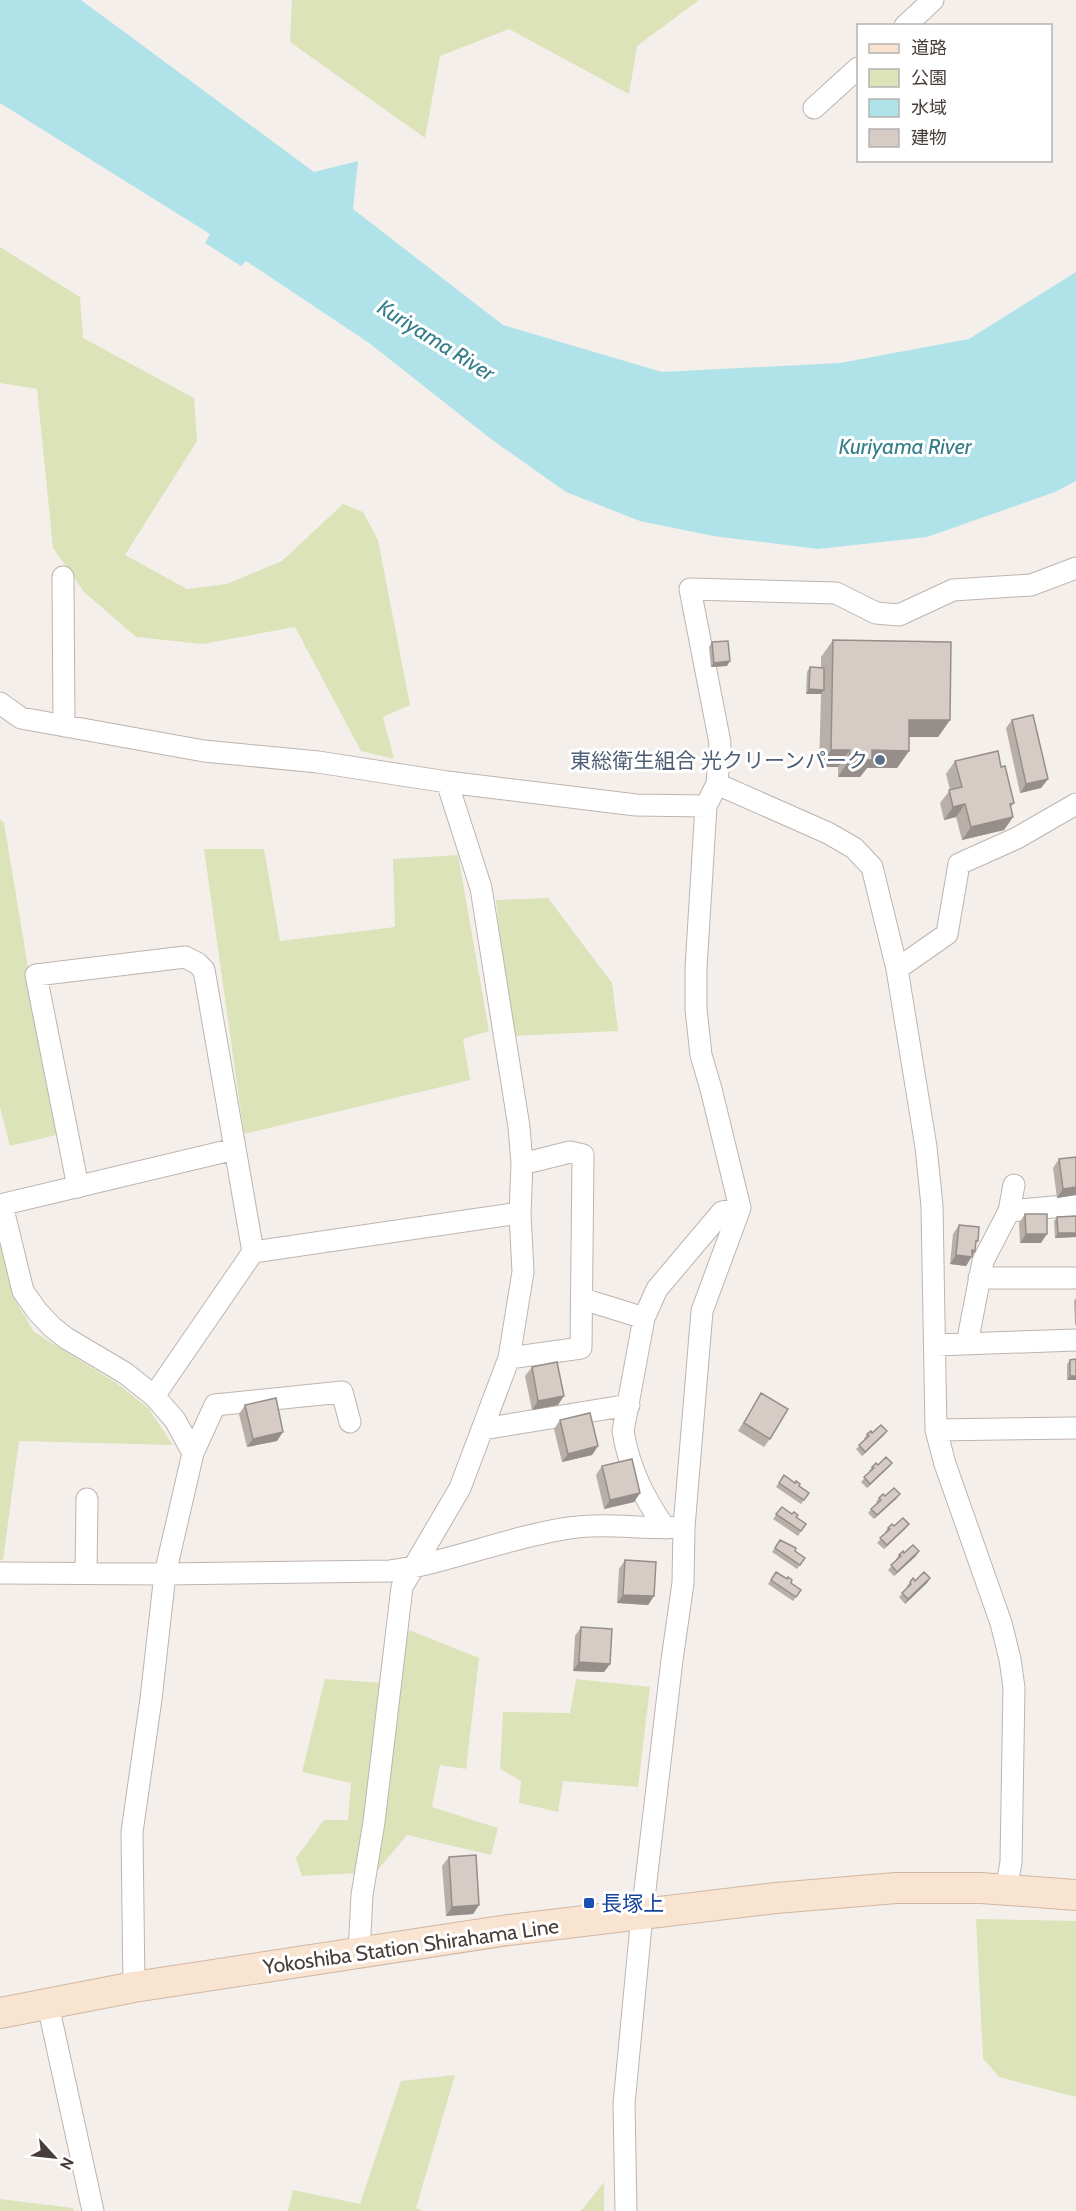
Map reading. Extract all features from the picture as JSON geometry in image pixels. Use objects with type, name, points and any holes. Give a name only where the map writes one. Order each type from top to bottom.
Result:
[{"type":"main road","name":"Yokoshiba Station Shirahama Line","points":[[0,2013],[48,2006],[134,1988],[508,1930],[776,1898],[896,1888],[1006,1890],[1076,1895]]},
{"type":"street","points":[[907,24],[933,0]]},
{"type":"street","points":[[813,108],[857,69]]},
{"type":"street","points":[[626,2211],[624,2104],[642,1915],[683,1583],[675,1528],[702,1311],[740,1208],[711,1089],[700,1055],[696,1009],[696,968],[706,806],[717,784],[720,743],[690,589],[836,593],[876,613],[899,615],[953,590],[1031,585],[1076,568]]},
{"type":"street","points":[[63,577],[64,726]]},
{"type":"street","points":[[0,704],[21,718],[204,751],[318,762],[447,782],[636,805],[706,806]]},
{"type":"street","points":[[359,1953],[362,1895],[374,1822],[402,1587],[460,1488],[483,1429],[509,1358],[523,1272],[520,1213],[522,1164],[519,1127],[481,888],[447,782]]},
{"type":"street","points":[[717,784],[828,833],[854,848],[872,867],[897,969],[926,1147],[932,1206],[936,1430],[945,1464],[1000,1623],[1010,1659],[1014,1688],[1011,1850],[1006,1890]]},
{"type":"street","points":[[897,969],[947,934],[959,864],[1017,838],[1076,804]]},
{"type":"street","points":[[78,1187],[36,975],[184,957],[197,963],[204,970],[253,1252],[154,1396]]},
{"type":"street","points":[[193,1453],[175,1420],[154,1396],[125,1373],[66,1338],[37,1311],[23,1291],[1,1205],[235,1149]]},
{"type":"street","points":[[509,1358],[581,1348],[583,1155],[570,1152],[522,1164]]},
{"type":"street","points":[[967,1344],[982,1261],[1009,1211],[1014,1185]]},
{"type":"street","points":[[1009,1211],[1076,1205]]},
{"type":"street","points":[[675,1528],[639,1486],[626,1449],[623,1431],[644,1318],[657,1288],[722,1212],[740,1208]]},
{"type":"street","points":[[253,1252],[520,1213]]},
{"type":"street","points":[[979,1278],[1076,1278]]},
{"type":"street","points":[[582,1299],[644,1318]]},
{"type":"street","points":[[935,1345],[1076,1340]]},
{"type":"street","points":[[134,1988],[132,1832],[152,1700],[165,1574],[193,1453],[215,1405],[342,1392],[350,1422]]},
{"type":"street","points":[[483,1429],[629,1405]]},
{"type":"street","points":[[936,1430],[1076,1428]]},
{"type":"street","points":[[86,1574],[87,1499]]},
{"type":"street","points":[[0,1572],[165,1574],[390,1571],[413,1568],[497,1544],[569,1528],[606,1525],[675,1528]]},
{"type":"street","points":[[48,2006],[93,2211]]},
{"type":"green space","points":[[292,0],[699,0],[637,46],[629,94],[509,29],[440,56],[425,138],[290,42]]},
{"type":"green space","points":[[0,247],[80,297],[83,338],[194,398],[197,441],[125,555],[187,589],[227,584],[282,561],[343,504],[363,512],[378,540],[410,705],[383,717],[394,759],[361,751],[295,627],[203,644],[136,637],[84,592],[53,548],[37,389],[0,383]]},
{"type":"green space","points":[[0,819],[4,823],[56,1135],[10,1146],[0,1107]]},
{"type":"green space","points":[[204,849],[264,849],[280,941],[395,927],[393,859],[458,855],[489,1031],[463,1039],[470,1080],[244,1134]]},
{"type":"green space","points":[[548,898],[612,983],[618,1031],[511,1036],[496,900]]},
{"type":"green space","points":[[0,1226],[13,1296],[34,1332],[115,1382],[148,1408],[173,1445],[19,1441],[3,1560],[0,1560]]},
{"type":"green space","points":[[409,1630],[479,1658],[466,1769],[440,1765],[432,1807],[498,1828],[491,1855],[407,1835],[376,1872],[302,1876],[296,1858],[324,1820],[348,1820],[351,1783],[302,1772],[325,1679],[398,1684]]},
{"type":"green space","points":[[576,1679],[650,1687],[638,1787],[563,1781],[558,1812],[519,1803],[521,1781],[500,1769],[503,1712],[570,1713]]},
{"type":"green space","points":[[976,1919],[1076,1921],[1076,2097],[999,2077],[983,2058]]},
{"type":"green space","points":[[455,2075],[416,2208],[423,2211],[288,2211],[293,2190],[360,2204],[401,2081]]},
{"type":"green space","points":[[604,2182],[604,2211],[581,2211]]},
{"type":"green space","points":[[0,2199],[73,2208],[74,2211],[0,2211]]},
{"type":"water","name":"Kuriyama River","points":[[0,0],[81,0],[314,172],[358,161],[353,209],[503,325],[662,372],[840,363],[969,339],[1076,272],[1076,481],[1055,492],[927,537],[818,549],[713,536],[640,521],[566,492],[491,439],[369,343],[246,261],[241,266],[205,243],[210,234],[0,103]]},
{"type":"building","points":[[833,640],[951,642],[950,720],[909,720],[909,751],[872,750],[872,760],[849,760],[850,750],[831,750]]},
{"type":"building","points":[[728,641],[730,661],[714,663],[712,642]]},
{"type":"building","points":[[810,667],[824,668],[824,690],[809,689]]},
{"type":"building","points":[[1033,715],[1048,779],[1026,784],[1012,720]]},
{"type":"building","points":[[998,751],[1001,767],[1005,766],[1014,803],[1010,804],[1013,817],[971,827],[965,804],[953,807],[949,790],[962,787],[955,761]]},
{"type":"building","points":[[1076,1157],[1076,1187],[1063,1189],[1059,1159]]},
{"type":"building","points":[[1025,1214],[1047,1214],[1047,1234],[1026,1234]]},
{"type":"building","points":[[1076,1216],[1076,1233],[1058,1233],[1057,1217]]},
{"type":"building","points":[[959,1225],[979,1227],[978,1241],[976,1241],[975,1251],[972,1250],[972,1257],[956,1255]]},
{"type":"building","points":[[1076,1359],[1076,1376],[1070,1376],[1070,1360]]},
{"type":"building","points":[[557,1362],[564,1396],[538,1401],[532,1367]]},
{"type":"building","points":[[761,1393],[788,1409],[770,1439],[744,1423]]},
{"type":"building","points":[[276,1398],[283,1432],[253,1439],[245,1405]]},
{"type":"building","points":[[590,1413],[598,1446],[568,1454],[560,1420]]},
{"type":"building","points":[[881,1425],[887,1431],[865,1452],[859,1445],[869,1436],[867,1434],[871,1431],[872,1433]]},
{"type":"building","points":[[886,1457],[892,1463],[870,1484],[864,1477],[876,1463],[878,1465]]},
{"type":"building","points":[[632,1459],[640,1493],[610,1500],[602,1466]]},
{"type":"building","points":[[784,1475],[795,1483],[796,1481],[809,1493],[804,1500],[779,1483]]},
{"type":"building","points":[[894,1488],[900,1494],[877,1515],[871,1509],[881,1500],[879,1498],[883,1494],[885,1496]]},
{"type":"building","points":[[782,1507],[792,1514],[794,1512],[798,1515],[796,1517],[806,1524],[801,1531],[776,1514]]},
{"type":"building","points":[[903,1518],[909,1524],[887,1545],[880,1538],[892,1524],[894,1526]]},
{"type":"building","points":[[780,1540],[796,1548],[795,1551],[805,1558],[800,1565],[775,1548]]},
{"type":"building","points":[[913,1545],[919,1551],[897,1572],[891,1565],[903,1551],[904,1553]]},
{"type":"building","points":[[625,1560],[656,1562],[654,1596],[623,1595]]},
{"type":"building","points":[[776,1572],[787,1579],[788,1577],[792,1580],[791,1583],[801,1590],[796,1597],[771,1580]]},
{"type":"building","points":[[924,1572],[930,1578],[908,1599],[902,1593],[911,1584],[913,1578],[915,1581]]},
{"type":"building","points":[[581,1627],[612,1629],[610,1664],[579,1662]]},
{"type":"building","points":[[476,1855],[479,1905],[452,1907],[449,1857]]},
{"type":"place","name":"東総衛生組合 光クリーンパーク","points":[[880,760]]},
{"type":"place","name":"長塚上","points":[[589,1903]]}]
